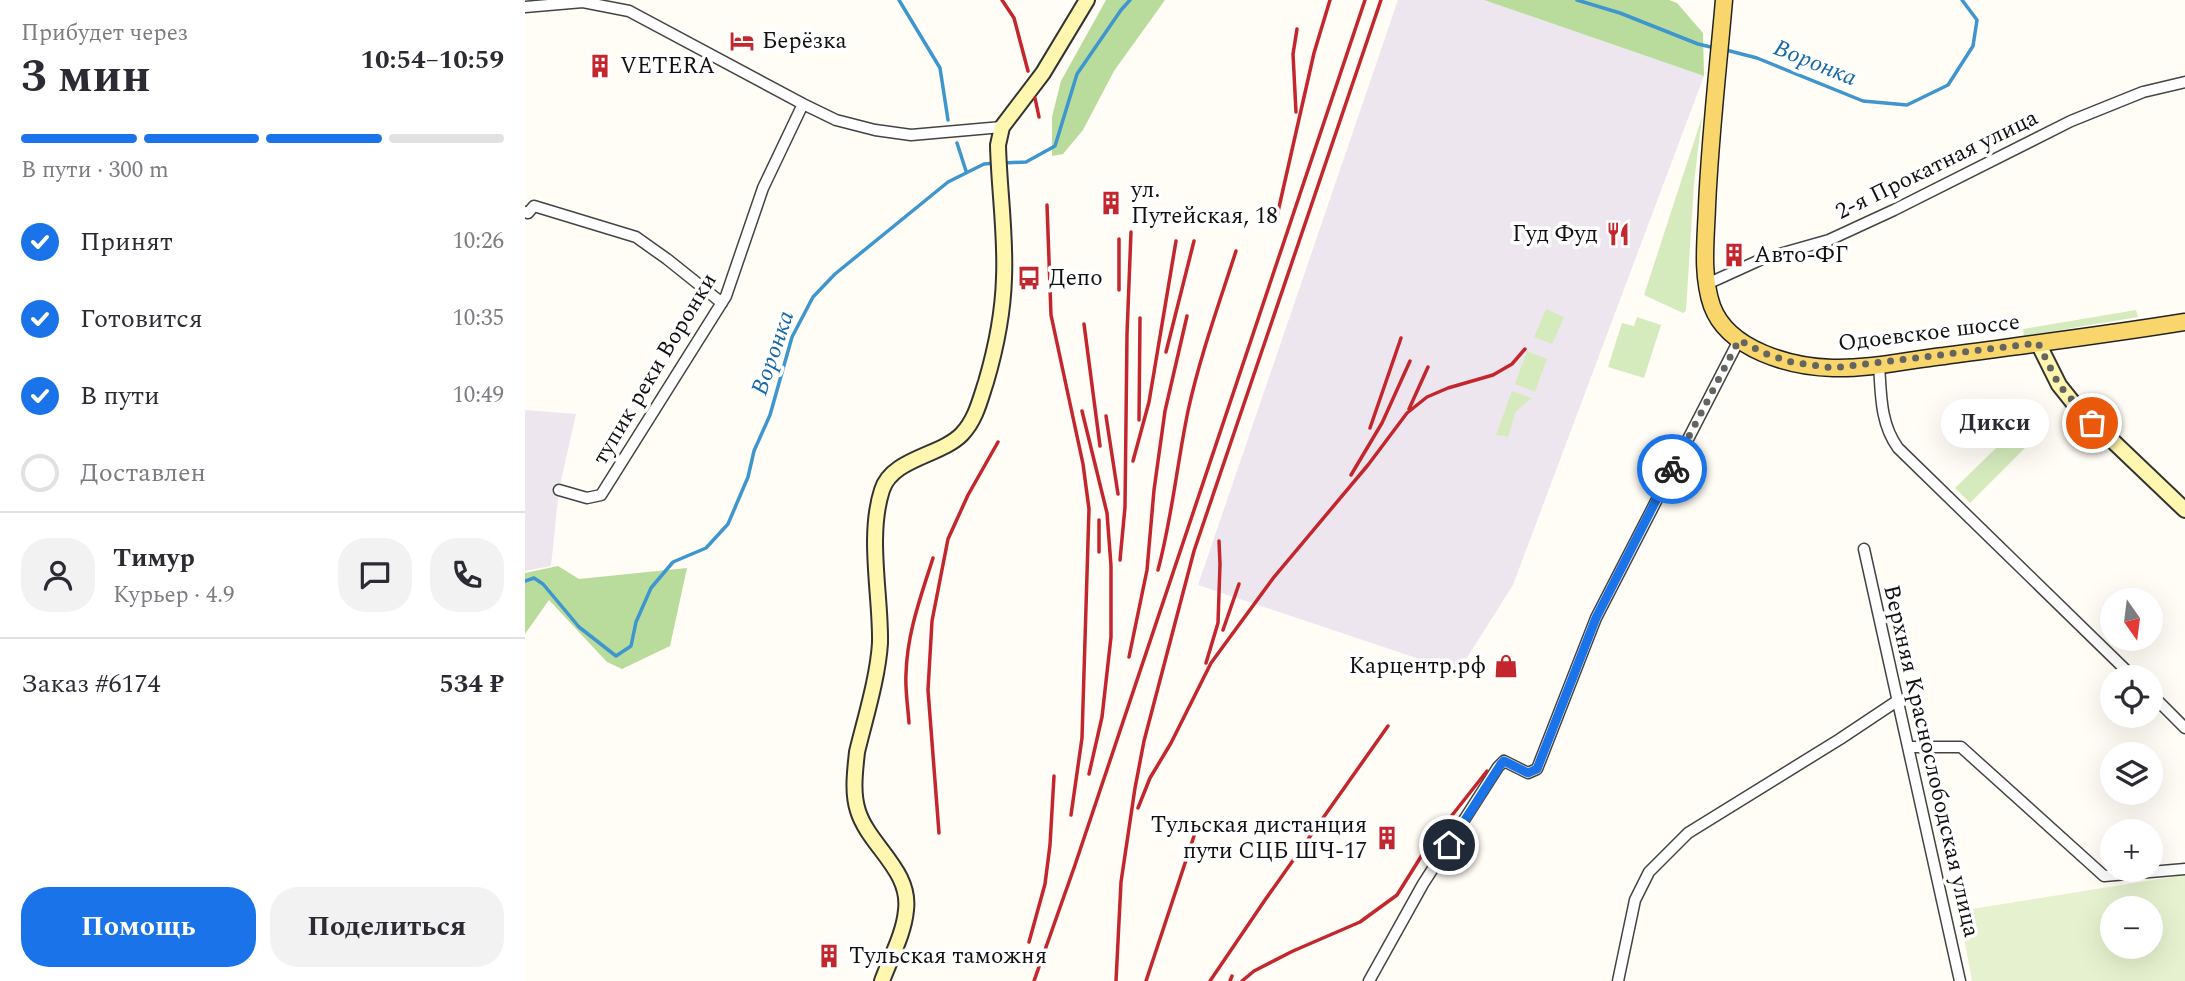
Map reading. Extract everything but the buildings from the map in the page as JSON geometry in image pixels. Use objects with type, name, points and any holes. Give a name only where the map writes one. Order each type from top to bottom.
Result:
[{"type":"main road","name":"Одоевское шоссе","points":[[1724,0],[1709,167],[1705,256],[1707,284],[1713,307],[1719,320],[1739,340],[1764,353],[1813,366],[1833,368],[2185,322]]},
{"type":"street","points":[[881,981],[907,910],[906,892],[899,874],[872,838],[858,813],[855,769],[880,647],[876,543],[881,491],[898,470],[950,443],[961,435],[974,418],[994,356],[1005,277],[997,145],[1002,127],[1043,73],[1087,0]]},
{"type":"street","points":[[525,7],[583,2],[629,11],[836,120],[893,134],[911,135],[1002,127]]},
{"type":"street","name":"2-я Прокатная улица","points":[[1707,284],[1762,259],[1829,240],[2071,121],[2143,92],[2185,82]]},
{"type":"street","name":"тупик реки Воронки","points":[[559,490],[587,498],[601,495],[722,303],[763,188],[803,104]]},
{"type":"street","points":[[525,212],[529,213],[534,206],[546,208],[636,237],[722,303]]},
{"type":"street","points":[[1369,981],[1423,884],[1498,767],[1504,761],[1528,773],[1537,769],[1596,618],[1739,340]]},
{"type":"street","points":[[2038,343],[2059,385],[2075,405],[2185,510]]},
{"type":"street","points":[[1879,364],[1886,429],[1898,448],[2121,665]]},
{"type":"street","name":"Верхняя Краснослободская улица","points":[[1864,550],[1960,981]]},
{"type":"street","points":[[1618,981],[1635,900],[1649,872],[1688,833],[1897,701]]},
{"type":"street","points":[[2163,706],[2185,728]]},
{"type":"street","points":[[1908,747],[1961,747],[2104,876],[2185,869]]},
{"type":"shaded area","points":[[1398,0],[1484,0],[1704,76],[1513,585],[1458,672],[1198,585]]},
{"type":"shaded area","points":[[525,410],[576,414],[559,490],[551,566],[525,571]]},
{"type":"green space","points":[[1106,0],[1165,0],[1114,71],[1083,130],[1063,154],[1052,156],[1052,117],[1061,81]]},
{"type":"green space","points":[[1484,0],[1669,0],[1677,3],[1703,33],[1704,76]]},
{"type":"green space","points":[[1702,117],[1694,183],[1686,311],[1683,313],[1644,295]]},
{"type":"green space","points":[[1546,309],[1564,317],[1552,344],[1534,337]]},
{"type":"green space","points":[[2136,310],[2138,317],[2024,336],[2023,329]]},
{"type":"green space","points":[[1637,317],[1661,325],[1644,378],[1608,367],[1622,323],[1634,326]]},
{"type":"green space","points":[[1527,351],[1547,359],[1535,392],[1515,384]]},
{"type":"green space","points":[[1512,391],[1532,398],[1516,411],[1508,437],[1496,435]]},
{"type":"green space","points":[[2028,417],[2031,421],[2019,433],[2030,443],[1970,503],[1955,488]]},
{"type":"green space","points":[[558,566],[579,579],[687,568],[670,646],[622,669],[607,662],[549,600],[525,634],[525,573]]},
{"type":"green space","points":[[2185,875],[2185,981],[1972,981],[1959,911],[2141,882],[2163,882],[2163,879]]},
{"type":"waterway","points":[[899,0],[940,68],[948,120]]},
{"type":"waterway","name":"Воронка","points":[[1003,163],[1026,162],[1055,146],[1077,74],[1130,0]]},
{"type":"waterway","name":"Воронка","points":[[1577,0],[1715,48]]},
{"type":"waterway","name":"Воронка","points":[[1726,50],[1757,58],[1863,101],[1907,105],[1948,85],[1973,46],[1977,20],[1962,0]]},
{"type":"waterway","points":[[957,143],[966,171]]},
{"type":"waterway","name":"Воронка","points":[[525,581],[534,578],[543,584],[579,627],[616,656],[631,646],[636,622],[651,588],[673,562],[706,548],[728,524],[770,415],[792,337],[813,297],[835,274],[948,182],[984,164],[996,163]]},
{"type":"railway","points":[[1002,0],[1014,18],[1028,71]]},
{"type":"railway","points":[[1277,216],[1314,53],[1330,0]]},
{"type":"railway","points":[[1034,981],[1365,0]]},
{"type":"railway","points":[[1116,981],[1121,882],[1135,788],[1144,741],[1194,551],[1381,0]]},
{"type":"railway","points":[[1296,112],[1293,54],[1297,29]]},
{"type":"railway","points":[[1035,98],[1039,117]]},
{"type":"railway","points":[[1047,205],[1051,315],[1083,464],[1089,509],[1082,738],[1071,815]]},
{"type":"railway","points":[[1120,560],[1125,507],[1131,232]]},
{"type":"railway","points":[[1119,239],[1119,290]]},
{"type":"railway","points":[[1133,461],[1149,402],[1176,241]]},
{"type":"railway","points":[[1166,352],[1194,241]]},
{"type":"railway","points":[[1158,570],[1193,391],[1236,251]]},
{"type":"railway","points":[[1129,657],[1147,570],[1165,411],[1187,316]]},
{"type":"railway","points":[[1139,420],[1140,318]]},
{"type":"railway","points":[[1084,324],[1100,446]]},
{"type":"railway","points":[[1370,428],[1401,338]]},
{"type":"railway","points":[[1138,808],[1150,778],[1171,743],[1211,663],[1274,577],[1368,465],[1407,413],[1427,397],[1493,375],[1512,364],[1525,349]]},
{"type":"railway","points":[[1351,475],[1382,423],[1410,361]]},
{"type":"railway","points":[[1409,409],[1428,367]]},
{"type":"railway","points":[[1082,411],[1107,513],[1111,566],[1111,637],[1102,717],[1089,774]]},
{"type":"railway","points":[[1106,416],[1118,494]]},
{"type":"railway","points":[[939,833],[928,690],[932,621],[948,539],[968,495],[998,442]]},
{"type":"railway","points":[[1099,520],[1099,552]]},
{"type":"railway","points":[[1206,663],[1218,623],[1219,541]]},
{"type":"railway","points":[[909,723],[906,680],[909,644],[933,558]]},
{"type":"railway","points":[[1223,630],[1239,584]]},
{"type":"railway","points":[[1210,981],[1388,726]]},
{"type":"railway","points":[[1242,981],[1254,971],[1293,951],[1360,922],[1397,895],[1427,847],[1487,771]]},
{"type":"railway","points":[[1029,942],[1045,884],[1054,776]]},
{"type":"railway","points":[[1146,981],[1198,824]]},
{"type":"railway","points":[[1230,981],[1232,976]]},
{"type":"way so far","points":[[1672,469],[1739,340],[1764,353],[1791,362],[1833,368],[2038,343],[2059,385],[2092,423]]},
{"type":"place","name":"Берёзка","points":[[742,41]]},
{"type":"place","name":"VETERA","points":[[600,66]]},
{"type":"place","name":"ул. Путейская, 18","points":[[1111,203]]},
{"type":"place","name":"Гуд Фуд","points":[[1618,234]]},
{"type":"place","name":"Авто-ФГ","points":[[1734,255]]},
{"type":"place","name":"Депо","points":[[1029,278]]},
{"type":"place","name":"Дикси","points":[[2092,423]]},
{"type":"place","name":"Карцентр.рф","points":[[1506,666]]},
{"type":"place","name":"Тульская дистанция пути СЦБ ШЧ-17","points":[[1387,838]]},
{"type":"place","name":"Тульская таможня","points":[[829,956]]},
{"type":"route","points":[[1449,845],[1504,761],[1528,773],[1537,769],[1596,618],[1672,469]]}]
